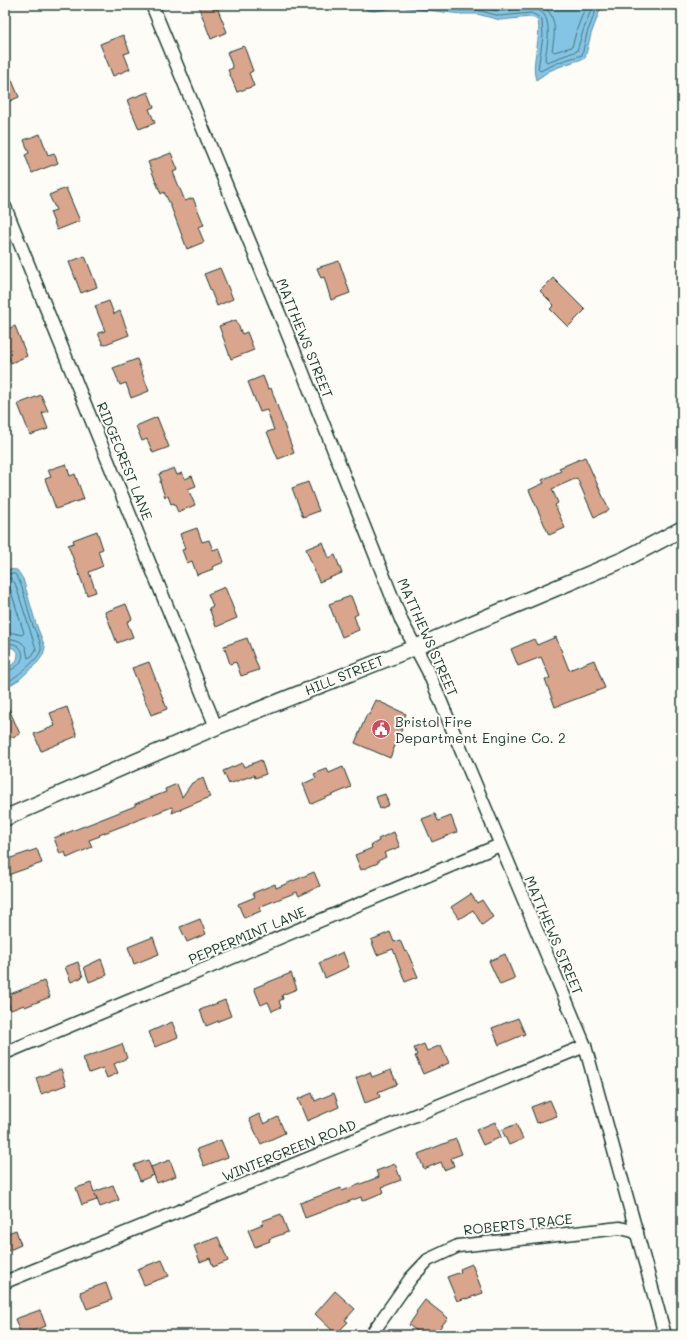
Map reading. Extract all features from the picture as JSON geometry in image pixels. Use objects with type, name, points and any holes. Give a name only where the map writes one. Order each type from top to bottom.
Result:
[{"type":"street","name":"MATTHEWS STREET","points":[[152,5],[283,322],[402,622],[428,671],[585,1046],[665,1335]]},
{"type":"street","name":"RIDGECREST LANE","points":[[5,207],[216,727]]},
{"type":"street","name":"HILL STREET","points":[[5,818],[216,727],[416,647],[625,559],[682,529]]},
{"type":"street","name":"PEPPERMINT LANE","points":[[5,1053],[500,845]]},
{"type":"street","name":"WINTERGREEN ROAD","points":[[5,1282],[585,1046]]},
{"type":"street","name":"ROBERTS TRACE","points":[[371,1335],[411,1278],[428,1260],[458,1246],[620,1228],[637,1232]]},
{"type":"water","points":[[361,5],[602,5],[591,34],[585,58],[549,71],[536,80],[534,66],[539,28],[538,20],[531,17],[500,20],[477,14],[461,14],[400,7],[374,11],[367,10]]},
{"type":"water","points":[[5,569],[17,570],[23,579],[36,624],[45,647],[43,655],[38,662],[20,679],[5,688],[5,667],[15,662],[18,652],[12,648],[5,649]]},
{"type":"building","points":[[198,5],[216,5],[227,32],[211,39]]},
{"type":"building","points":[[123,35],[130,52],[124,54],[130,69],[113,76],[100,44]]},
{"type":"building","points":[[244,46],[253,71],[249,73],[254,86],[237,92],[228,70],[233,68],[227,52]]},
{"type":"building","points":[[5,64],[19,97],[5,103]]},
{"type":"building","points":[[148,92],[154,107],[149,109],[155,123],[139,129],[127,100]]},
{"type":"building","points":[[40,134],[48,155],[54,153],[58,163],[32,173],[25,155],[29,153],[24,140]]},
{"type":"building","points":[[171,153],[178,170],[173,172],[185,201],[193,198],[204,225],[198,227],[204,242],[187,249],[170,204],[164,192],[161,194],[148,162]]},
{"type":"building","points":[[66,188],[80,221],[57,230],[50,212],[56,210],[49,195]]},
{"type":"building","points":[[85,256],[97,287],[81,293],[69,262]]},
{"type":"building","points":[[339,261],[350,293],[331,300],[324,277],[321,278],[317,268]]},
{"type":"building","points":[[220,268],[233,299],[217,306],[204,274]]},
{"type":"building","points":[[553,278],[585,310],[568,327],[550,309],[554,305],[540,291]]},
{"type":"building","points":[[109,301],[114,314],[120,311],[129,335],[103,345],[98,333],[105,331],[95,306]]},
{"type":"building","points":[[236,320],[242,334],[247,332],[254,350],[231,359],[219,326]]},
{"type":"building","points":[[15,326],[27,356],[11,363],[5,348],[5,330]]},
{"type":"building","points":[[137,359],[149,391],[131,398],[126,383],[120,385],[113,368]]},
{"type":"building","points":[[263,376],[268,389],[271,388],[294,453],[278,459],[267,432],[274,430],[267,410],[260,412],[248,382]]},
{"type":"building","points":[[41,395],[48,411],[42,413],[48,429],[30,435],[18,404]]},
{"type":"building","points":[[157,417],[169,447],[153,453],[147,439],[142,441],[136,426]]},
{"type":"building","points":[[585,457],[609,510],[594,517],[577,478],[552,489],[558,503],[555,505],[565,528],[549,535],[529,490],[544,483],[542,480],[561,471],[559,468]]},
{"type":"building","points":[[66,464],[70,476],[75,474],[84,499],[56,509],[45,479],[51,477],[48,470]]},
{"type":"building","points":[[174,468],[177,475],[182,473],[185,479],[192,476],[196,486],[188,489],[195,505],[178,512],[174,503],[171,504],[168,496],[165,497],[159,474]]},
{"type":"building","points":[[308,482],[319,511],[303,517],[292,488]]},
{"type":"building","points":[[197,528],[202,542],[209,540],[213,550],[219,548],[224,562],[212,567],[213,569],[197,575],[192,561],[187,563],[182,550],[185,549],[180,534]]},
{"type":"building","points":[[97,531],[103,549],[98,551],[103,566],[89,572],[96,592],[87,595],[68,545],[74,543],[73,540]]},
{"type":"building","points":[[323,542],[329,558],[335,555],[342,573],[319,582],[306,549]]},
{"type":"building","points":[[225,587],[237,618],[216,627],[209,608],[213,606],[208,594]]},
{"type":"building","points":[[351,596],[358,614],[354,616],[359,630],[342,637],[329,604]]},
{"type":"building","points":[[126,604],[132,619],[127,622],[133,637],[117,643],[105,612]]},
{"type":"building","points":[[556,637],[569,670],[594,660],[605,688],[555,707],[545,679],[550,678],[541,657],[518,666],[511,649],[534,639],[537,645]]},
{"type":"building","points":[[247,638],[259,670],[241,676],[236,662],[230,664],[224,646]]},
{"type":"building","points":[[149,662],[167,709],[151,715],[132,668]]},
{"type":"building","points":[[5,700],[20,734],[5,740]]},
{"type":"building","name":"Bristol Fire Department Engine Co. 2","points":[[376,700],[406,714],[400,728],[402,729],[390,758],[355,743],[367,714],[369,715]]},
{"type":"building","points":[[67,707],[77,736],[41,751],[34,734],[55,726],[50,713]]},
{"type":"building","points":[[261,760],[266,774],[255,778],[254,775],[229,784],[223,771],[242,763],[244,767]]},
{"type":"building","points":[[343,767],[351,787],[311,804],[303,784],[316,778],[314,774],[327,769],[329,773]]},
{"type":"building","points":[[203,778],[210,797],[172,813],[172,807],[99,835],[100,836],[89,840],[92,847],[67,858],[65,852],[60,854],[54,838],[135,806],[135,804],[166,792],[165,789],[177,784],[182,797],[192,783]]},
{"type":"building","points":[[385,794],[389,805],[380,809],[376,797]]},
{"type":"building","points":[[435,814],[438,821],[451,816],[457,832],[432,842],[422,819]]},
{"type":"building","points":[[394,832],[400,847],[384,853],[386,857],[378,861],[378,863],[361,870],[355,855],[372,848],[371,845],[379,841],[378,839]]},
{"type":"building","points":[[37,849],[42,863],[5,876],[5,860]]},
{"type":"building","points":[[314,872],[320,886],[299,896],[297,892],[259,907],[261,911],[244,918],[238,904],[255,897],[253,893],[275,884],[276,888]]},
{"type":"building","points":[[471,894],[477,903],[482,900],[493,917],[482,925],[473,910],[459,919],[451,907]]},
{"type":"building","points":[[200,919],[206,934],[187,942],[180,927]]},
{"type":"building","points":[[390,932],[394,942],[400,940],[405,952],[407,951],[418,977],[405,982],[393,949],[377,955],[371,940]]},
{"type":"building","points":[[153,937],[159,954],[134,964],[128,947]]},
{"type":"building","points":[[343,952],[349,967],[325,978],[319,963]]},
{"type":"building","points":[[505,954],[515,979],[500,985],[489,961]]},
{"type":"building","points":[[101,959],[107,975],[89,982],[84,967]]},
{"type":"building","points":[[78,962],[83,977],[71,982],[65,967]]},
{"type":"building","points":[[291,973],[297,989],[282,995],[283,999],[279,1001],[281,1007],[272,1011],[268,1002],[261,1005],[254,988]]},
{"type":"building","points":[[44,981],[50,997],[25,1007],[24,1005],[11,1010],[5,996]]},
{"type":"building","points":[[225,1000],[231,1016],[206,1026],[200,1010]]},
{"type":"building","points":[[518,1018],[525,1034],[499,1045],[492,1028]]},
{"type":"building","points":[[172,1022],[178,1037],[155,1047],[149,1032]]},
{"type":"building","points":[[122,1044],[127,1058],[114,1064],[118,1073],[107,1078],[103,1068],[89,1073],[83,1058]]},
{"type":"building","points":[[424,1044],[427,1051],[441,1045],[449,1063],[423,1074],[415,1056],[417,1055],[414,1048]]},
{"type":"building","points":[[61,1069],[66,1085],[41,1094],[36,1078]]},
{"type":"building","points":[[391,1070],[397,1084],[378,1092],[380,1097],[365,1103],[356,1078],[370,1072],[372,1077]]},
{"type":"building","points":[[312,1093],[315,1101],[334,1093],[339,1107],[307,1121],[298,1099]]},
{"type":"building","points":[[550,1100],[557,1116],[537,1123],[531,1107]]},
{"type":"building","points":[[259,1114],[264,1124],[278,1117],[285,1133],[261,1144],[249,1119]]},
{"type":"building","points":[[495,1122],[501,1137],[483,1145],[476,1130]]},
{"type":"building","points":[[516,1124],[523,1139],[509,1145],[502,1130]]},
{"type":"building","points":[[456,1139],[462,1154],[451,1158],[454,1166],[444,1170],[441,1162],[424,1169],[418,1154]]},
{"type":"building","points":[[221,1140],[228,1157],[204,1166],[197,1149]]},
{"type":"building","points":[[148,1160],[154,1175],[140,1181],[134,1165]]},
{"type":"building","points":[[170,1160],[176,1176],[157,1183],[151,1167]]},
{"type":"building","points":[[395,1164],[401,1180],[382,1187],[384,1192],[362,1201],[361,1197],[305,1218],[300,1203],[341,1188],[342,1191],[379,1177],[376,1171]]},
{"type":"building","points":[[91,1183],[94,1192],[113,1185],[119,1200],[100,1207],[95,1194],[97,1200],[82,1205],[76,1188]]},
{"type":"building","points":[[281,1214],[288,1232],[269,1239],[270,1241],[255,1247],[248,1230],[263,1224],[262,1221]]},
{"type":"building","points":[[16,1230],[21,1245],[5,1252],[5,1234]]},
{"type":"building","points":[[218,1237],[228,1261],[213,1267],[210,1258],[200,1262],[194,1246]]},
{"type":"building","points":[[162,1260],[169,1276],[144,1285],[137,1269]]},
{"type":"building","points":[[472,1264],[483,1293],[457,1301],[447,1277],[461,1272],[460,1269]]},
{"type":"building","points":[[106,1283],[112,1300],[87,1309],[80,1292]]},
{"type":"building","points":[[335,1291],[355,1309],[345,1320],[348,1322],[336,1334],[315,1314]]},
{"type":"building","points":[[425,1300],[448,1318],[434,1335],[422,1335],[409,1325]]},
{"type":"building","points":[[40,1310],[46,1326],[21,1335],[15,1319]]},
{"type":"place","name":"Bristol Fire Department Engine Co. 2","points":[[381,729]]}]
